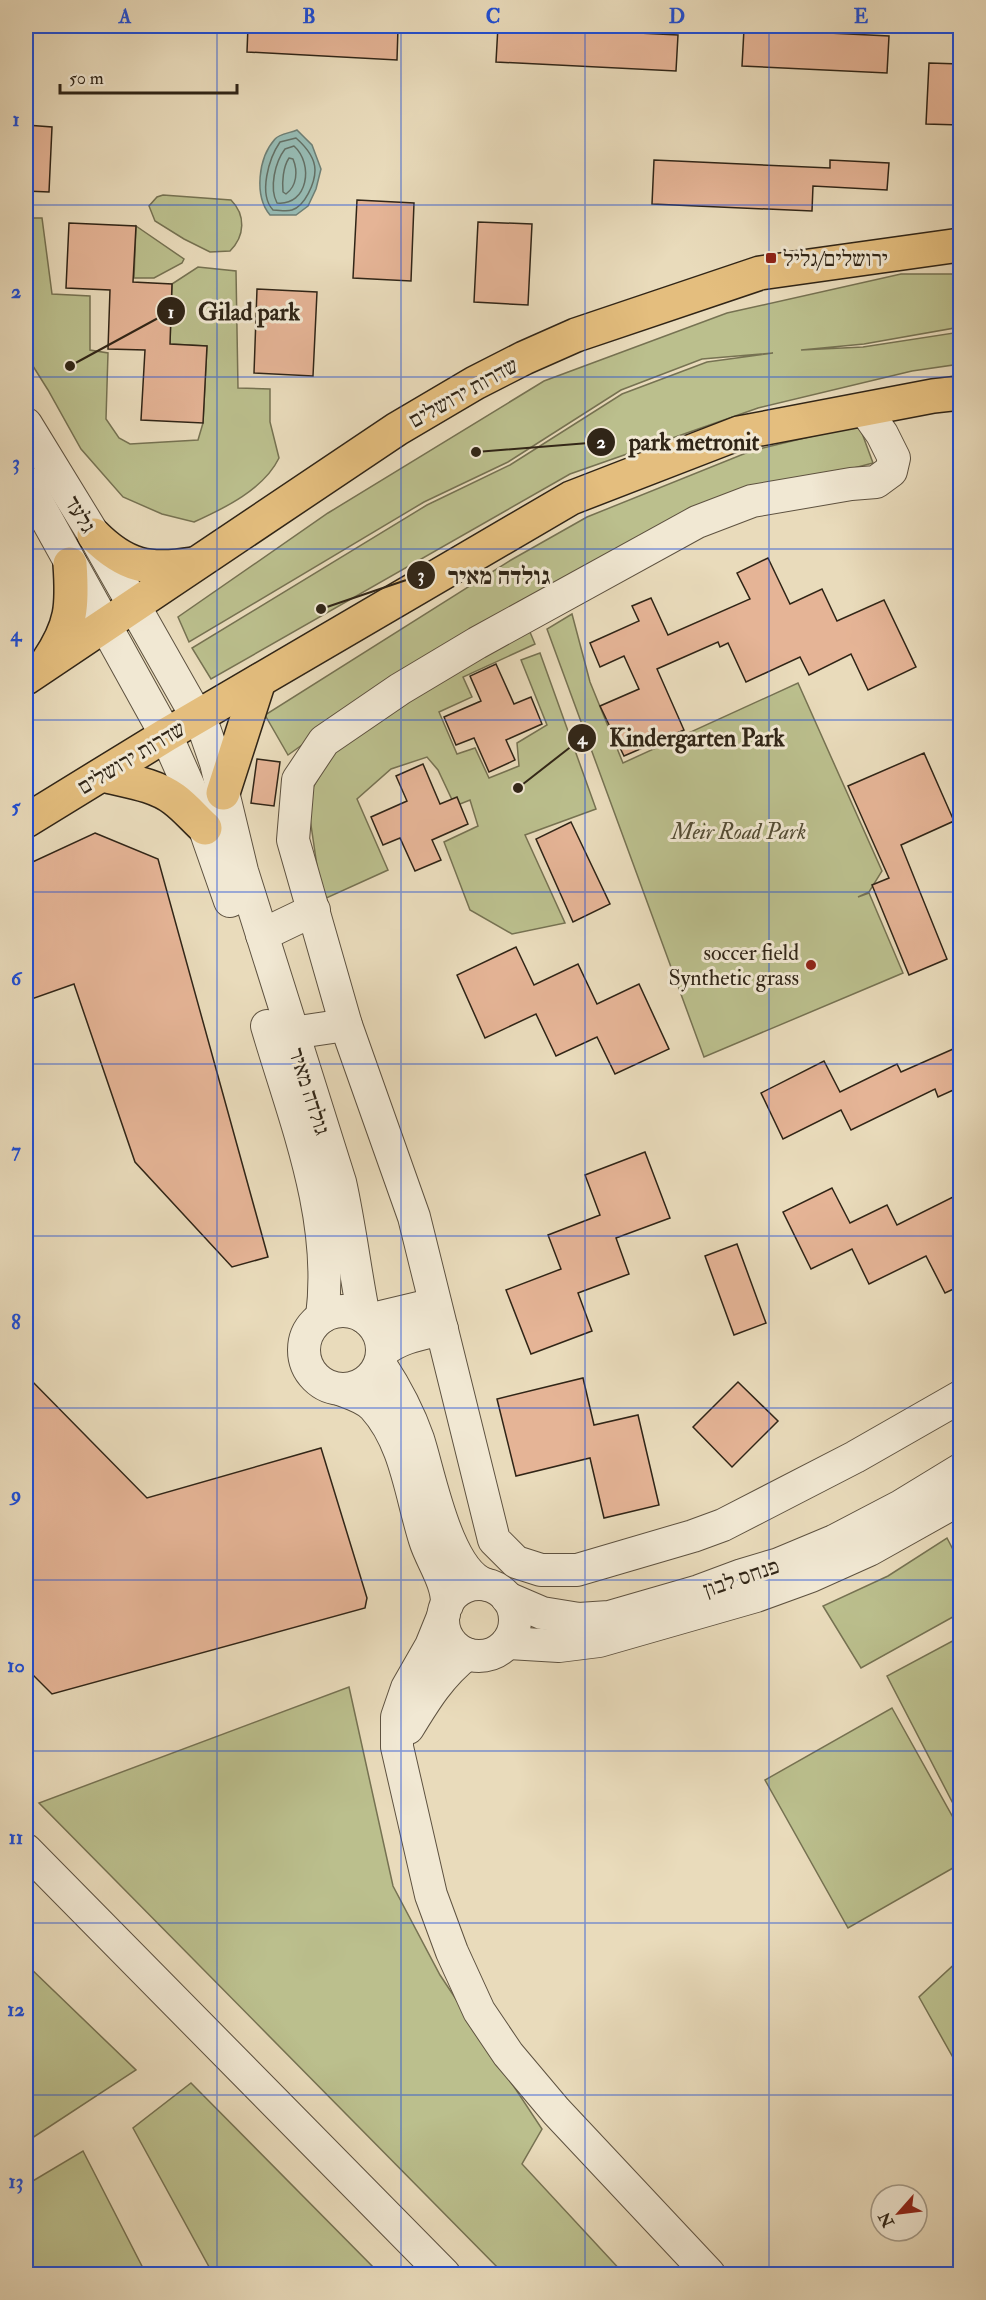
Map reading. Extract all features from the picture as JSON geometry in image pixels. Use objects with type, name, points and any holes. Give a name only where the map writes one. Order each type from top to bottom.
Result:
[{"type":"main road","name":"שדרות ירושלים","points":[[36,671],[397,429],[475,383],[576,335],[760,273],[945,247]]},
{"type":"main road","name":"שדרות ירושלים","points":[[26,821],[166,735],[571,498],[739,433],[951,392]]},
{"type":"main road","points":[[94,535],[122,558],[138,565],[171,567],[197,563]]},
{"type":"main road","points":[[36,671],[57,649],[70,616],[73,598],[70,564]]},
{"type":"main road","points":[[223,793],[260,681]]},
{"type":"main road","points":[[102,775],[167,794],[205,828]]},
{"type":"street","points":[[945,247],[960,228]]},
{"type":"street","points":[[865,410],[882,434],[894,458],[891,471],[876,482],[851,484],[752,501],[697,522],[477,643],[400,689],[324,741],[298,780],[293,840],[346,1025],[414,1217],[494,1540],[516,1562],[541,1570],[577,1570],[723,1525],[855,1457],[960,1397]]},
{"type":"street","name":"גלעד","points":[[26,424],[134,605]]},
{"type":"street","name":"גלעד","points":[[26,482],[105,625]]},
{"type":"street","name":"גולדה מאיר","points":[[134,605],[205,731],[216,763],[236,852],[340,1182],[357,1286],[366,1319]]},
{"type":"street","name":"גולדה מאיר","points":[[105,625],[166,735],[205,828],[231,905],[314,1185],[323,1228],[325,1272],[322,1317]]},
{"type":"street","points":[[262,935],[314,910]]},
{"type":"street","points":[[292,1033],[346,1025]]},
{"type":"street","points":[[366,1319],[374,1326],[381,1338],[382,1357],[417,1437],[446,1534],[475,1582],[497,1592],[513,1609],[515,1621],[513,1633],[498,1651],[488,1655],[467,1654],[451,1643],[443,1624],[445,1609],[443,1582],[425,1542],[399,1449],[386,1423],[374,1406],[362,1397],[321,1383],[307,1365],[304,1354],[304,1343],[308,1333],[322,1317],[341,1311],[366,1319],[438,1316]]},
{"type":"street","points":[[342,1390],[364,1385],[374,1376],[382,1357],[393,1342],[438,1316]]},
{"type":"street","name":"פנחס לבון","points":[[497,1592],[542,1613],[579,1619],[609,1617],[699,1592],[742,1575],[779,1564],[834,1541],[901,1506],[960,1470]]},
{"type":"street","name":"פנחס לבון","points":[[507,1643],[559,1646],[599,1641],[756,1596],[811,1576],[869,1550],[960,1499]]},
{"type":"street","points":[[497,1592],[477,1584],[459,1590],[445,1609],[431,1646],[407,1688],[397,1717],[397,1747],[431,1894],[452,1952],[478,2011],[508,2054],[556,2111],[709,2274]]},
{"type":"street","points":[[402,1768],[408,1730],[438,1683],[467,1654]]},
{"type":"street","points":[[26,1850],[444,2274]]},
{"type":"green space","points":[[163,195],[231,200],[241,219],[239,239],[230,251],[210,252],[184,239],[155,221],[149,206],[157,197]]},
{"type":"green space","points":[[26,218],[42,218],[52,294],[90,296],[90,350],[108,353],[106,419],[119,438],[130,444],[198,440],[203,423],[207,346],[170,344],[172,284],[198,267],[236,271],[238,388],[270,389],[270,422],[279,458],[264,479],[254,488],[231,504],[194,522],[162,514],[123,497],[81,449],[26,355]]},
{"type":"green space","points":[[136,226],[184,259],[182,263],[154,278],[134,278]]},
{"type":"green space","points":[[901,274],[960,274],[960,327],[864,344],[801,350],[863,347],[960,332],[960,364],[912,371],[758,408],[570,474],[211,679],[192,648],[427,505],[510,465],[622,394],[707,362],[773,353],[702,359],[621,390],[508,462],[424,502],[189,642],[178,617],[328,513],[544,381],[727,313]]},
{"type":"green space","points":[[859,425],[873,463],[766,491],[333,723],[288,755],[265,715],[511,560],[587,517],[751,451]]},
{"type":"green space","name":"Meir Road Park","points":[[572,614],[590,682],[623,763],[798,683],[882,871],[869,892],[858,897],[869,893],[903,973],[704,1057],[547,629]]},
{"type":"green space","points":[[527,625],[535,644],[463,677],[472,697],[439,712],[457,754],[475,748],[489,778],[519,766],[517,743],[547,725],[521,660],[540,653],[596,809],[525,835],[565,923],[512,934],[470,910],[444,842],[478,826],[470,800],[455,806],[438,770],[427,757],[391,769],[357,799],[388,870],[322,900],[307,798],[334,751],[405,697]]},
{"type":"green space","points":[[947,1538],[960,1563],[960,1613],[861,1668],[823,1606],[888,1576]]},
{"type":"green space","points":[[960,1637],[960,1817],[887,1676]]},
{"type":"green space","points":[[349,1687],[393,1886],[440,1975],[542,2129],[522,2164],[624,2274],[504,2274],[39,1803]]},
{"type":"green space","points":[[892,1708],[960,1830],[960,1864],[848,1928],[765,1780]]},
{"type":"green space","points":[[960,1959],[960,2070],[919,1997]]},
{"type":"green space","points":[[26,1964],[136,2070],[26,2142]]},
{"type":"green space","points":[[191,2083],[380,2274],[213,2274],[133,2128]]},
{"type":"green space","points":[[83,2151],[146,2274],[26,2274],[26,2185]]},
{"type":"water","points":[[297,130],[312,145],[321,169],[316,189],[308,206],[296,215],[270,215],[265,207],[260,188],[265,156],[277,137]]},
{"type":"building","points":[[248,26],[398,28],[397,60],[247,52]]},
{"type":"building","points":[[498,26],[678,35],[676,71],[496,62]]},
{"type":"building","points":[[744,29],[889,36],[887,73],[742,66]]},
{"type":"building","points":[[929,63],[960,64],[960,125],[926,124]]},
{"type":"building","points":[[26,125],[52,127],[49,192],[26,191]]},
{"type":"building","points":[[654,160],[830,168],[830,160],[889,163],[887,190],[813,186],[812,211],[652,204]]},
{"type":"building","points":[[357,200],[414,203],[411,281],[353,278]]},
{"type":"building","points":[[478,222],[532,224],[528,305],[474,302]]},
{"type":"building","points":[[69,223],[136,226],[133,282],[172,284],[170,344],[207,346],[203,423],[141,420],[145,350],[108,349],[110,290],[66,288]]},
{"type":"building","points":[[257,289],[317,292],[313,376],[254,373]]},
{"type":"building","points":[[768,558],[790,604],[822,589],[837,621],[884,600],[916,667],[868,690],[851,654],[809,675],[800,657],[746,682],[728,643],[720,647],[718,642],[657,669],[684,730],[624,756],[600,706],[639,689],[624,656],[600,667],[590,643],[639,621],[632,606],[651,598],[668,635],[750,599],[737,573]]},
{"type":"building","points":[[496,664],[514,704],[531,697],[542,724],[506,740],[515,760],[489,772],[474,738],[456,745],[444,717],[481,701],[470,676]]},
{"type":"building","points":[[924,753],[954,821],[901,845],[947,959],[909,975],[872,885],[889,878],[848,786]]},
{"type":"building","points":[[257,759],[280,762],[274,806],[251,803]]},
{"type":"building","points":[[423,764],[440,804],[457,797],[468,824],[432,840],[441,860],[415,871],[400,838],[383,845],[371,817],[407,801],[396,776]]},
{"type":"building","points":[[571,822],[610,904],[573,922],[536,839]]},
{"type":"building","points":[[95,833],[158,859],[268,1257],[232,1267],[135,1162],[74,984],[26,1001],[26,865]]},
{"type":"building","points":[[516,947],[534,985],[578,964],[597,1004],[639,984],[669,1049],[615,1074],[597,1037],[556,1056],[536,1014],[485,1038],[457,975]]},
{"type":"building","points":[[960,1046],[960,1087],[938,1097],[935,1089],[851,1130],[841,1110],[783,1139],[761,1093],[824,1061],[840,1092],[897,1064],[901,1072]]},
{"type":"building","points":[[645,1152],[670,1218],[616,1238],[629,1274],[578,1293],[592,1331],[531,1354],[506,1290],[561,1269],[548,1235],[600,1215],[585,1175]]},
{"type":"building","points":[[832,1188],[850,1223],[887,1205],[897,1225],[953,1197],[960,1213],[960,1286],[945,1293],[926,1256],[869,1284],[852,1249],[811,1269],[783,1212]]},
{"type":"building","points":[[737,1244],[766,1323],[734,1335],[705,1256]]},
{"type":"building","points":[[26,1375],[147,1498],[321,1448],[367,1598],[365,1608],[52,1694],[26,1668]]},
{"type":"building","points":[[583,1378],[594,1425],[638,1415],[659,1505],[604,1518],[590,1458],[516,1476],[497,1399]]},
{"type":"building","points":[[738,1382],[778,1421],[732,1467],[693,1427]]},
{"type":"place","name":"ירושלים/גליל","points":[[771,258]]},
{"type":"place","name":"Gilad park","points":[[70,366]]},
{"type":"place","name":"park metronit","points":[[476,452]]},
{"type":"place","name":"גולדה מאיר","points":[[321,609]]},
{"type":"place","name":"Kindergarten Park","points":[[518,788]]},
{"type":"place","name":"soccer field Synthetic grass","points":[[811,965]]}]
